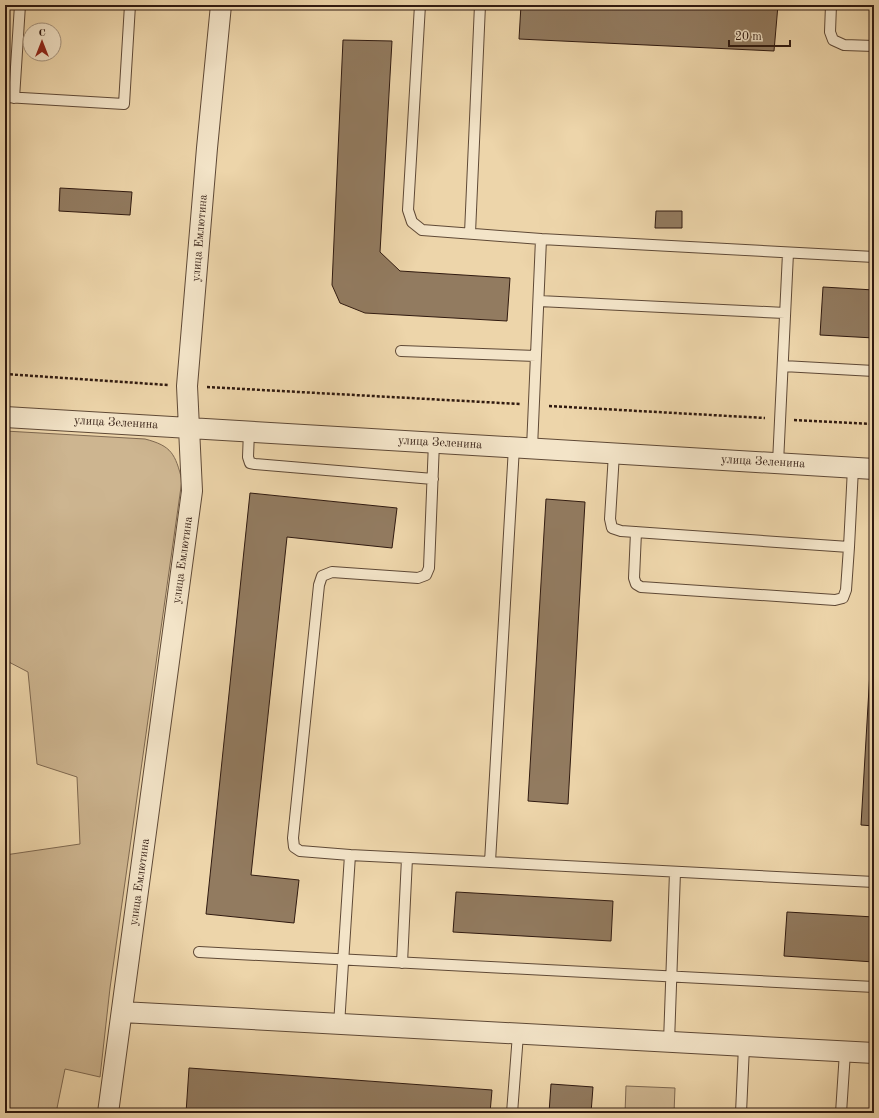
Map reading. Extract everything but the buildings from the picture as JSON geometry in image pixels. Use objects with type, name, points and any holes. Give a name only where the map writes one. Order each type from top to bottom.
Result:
[{"type":"street","name":"улица Емлютина","points":[[108,1113],[192,491],[187,386],[207,148],[221,5]]},
{"type":"street","name":"улица Зеленина","points":[[5,417],[874,469]]},
{"type":"street","points":[[122,1012],[874,1053]]},
{"type":"lane","points":[[20,5],[10,97],[124,104],[130,5]]},
{"type":"lane","points":[[420,5],[408,210],[412,222],[422,230],[541,239],[874,257]]},
{"type":"lane","points":[[470,233],[480,5]]},
{"type":"lane","points":[[831,5],[830,32],[833,40],[844,45],[874,46]]},
{"type":"lane","points":[[490,862],[523,448],[534,405],[541,239]]},
{"type":"lane","points":[[778,463],[788,253]]},
{"type":"lane","points":[[539,301],[785,313]]},
{"type":"lane","points":[[402,350],[536,356]]},
{"type":"lane","points":[[783,366],[874,371]]},
{"type":"lane","points":[[249,431],[248,458],[250,463],[433,479]]},
{"type":"lane","points":[[434,442],[429,568],[426,575],[418,578],[332,572],[322,576],[319,585],[294,847],[300,851],[350,855],[874,882]]},
{"type":"lane","points":[[614,453],[610,519],[612,528],[621,531],[849,547]]},
{"type":"lane","points":[[636,532],[634,578],[636,584],[642,587],[835,600],[844,598],[846,590],[849,547],[852,468]]},
{"type":"lane","points":[[339,1025],[350,855]]},
{"type":"lane","points":[[402,963],[407,858]]},
{"type":"lane","points":[[669,1042],[675,872]]},
{"type":"lane","points":[[199,952],[874,987]]},
{"type":"lane","points":[[512,1113],[518,1034]]},
{"type":"lane","points":[[741,1113],[744,1046]]},
{"type":"lane","points":[[842,1113],[845,1052]]},
{"type":"path","points":[[5,374],[187,386],[874,424]]},
{"type":"shaded area","points":[[5,431],[145,439],[167,448],[171,452],[182,480],[110,988],[100,1077],[65,1069],[56,1113],[5,1113],[5,855],[80,844],[77,777],[37,764],[28,672],[5,660]]},
{"type":"shaded area","points":[[626,1086],[675,1088],[674,1113],[625,1113]]}]
